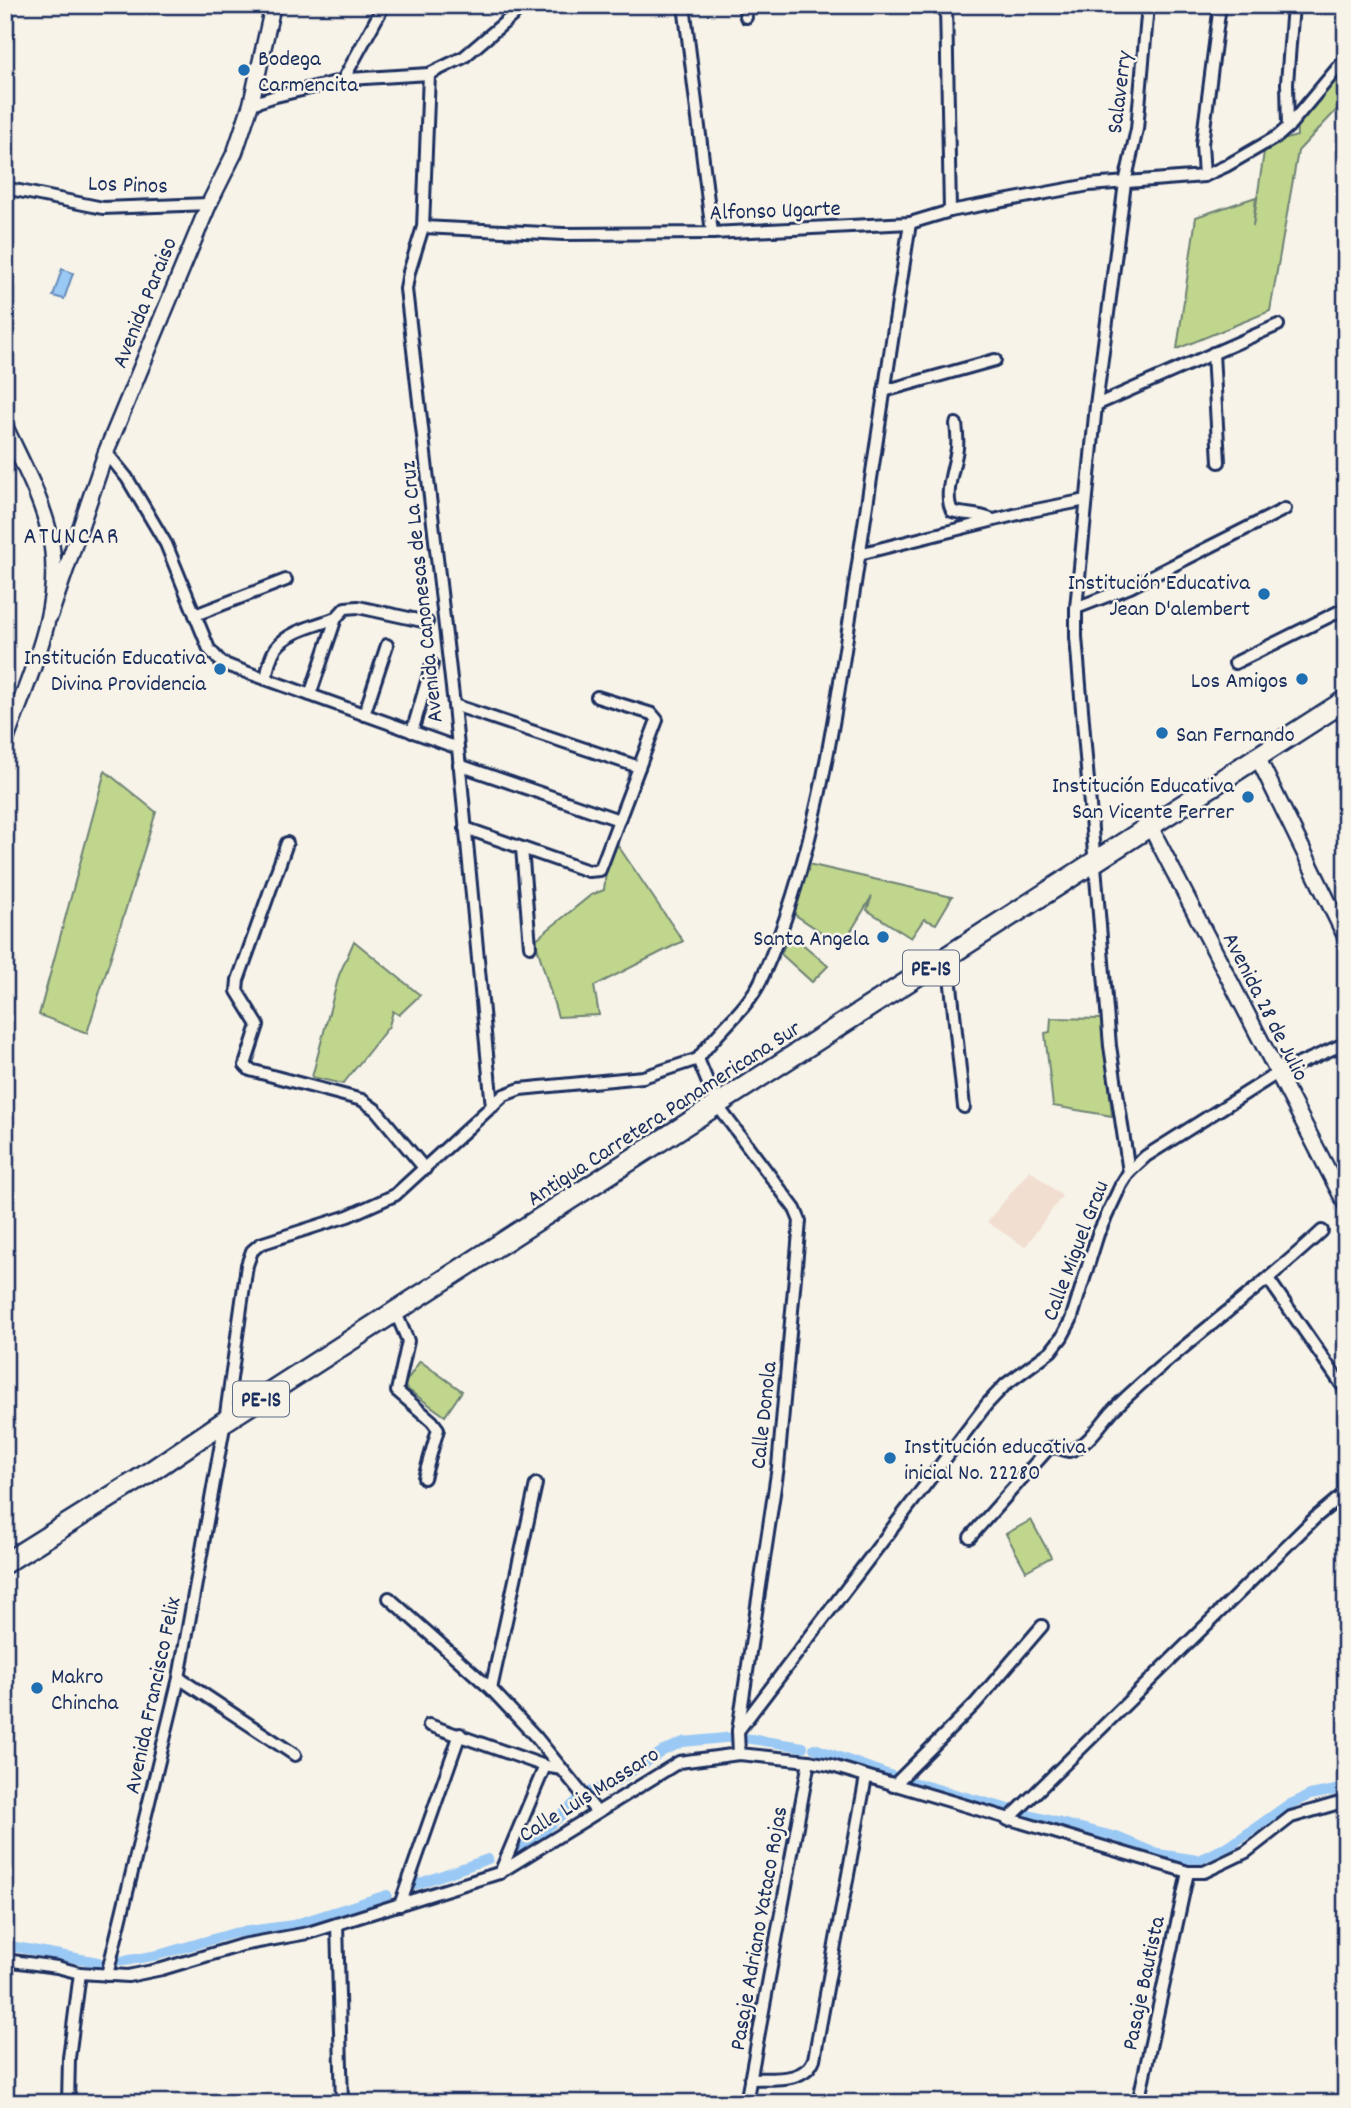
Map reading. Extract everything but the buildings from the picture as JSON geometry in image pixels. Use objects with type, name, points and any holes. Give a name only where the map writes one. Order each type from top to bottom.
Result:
[{"type":"highway","name":"Antigua Carretera Panamericana Sur","points":[[5,1563],[141,1478],[225,1421],[1346,700]]},
{"type":"main road","name":"Avenida Paraiso","points":[[50,616],[106,452],[209,204],[235,152],[251,104],[271,6]]},
{"type":"main road","points":[[5,426],[49,531],[53,574],[50,616],[5,743]]},
{"type":"main road","points":[[49,531],[66,538],[78,535]]},
{"type":"main road","points":[[1257,756],[1346,938]]},
{"type":"main road","name":"Avenida 28 de Julio","points":[[1150,826],[1346,1205]]},
{"type":"street","points":[[342,80],[384,5]]},
{"type":"street","points":[[251,104],[342,80],[429,74],[464,57],[525,5]]},
{"type":"street","points":[[684,5],[712,233]]},
{"type":"street","points":[[744,5],[746,17]]},
{"type":"street","points":[[946,5],[950,211]]},
{"type":"street","name":"Salaverry","points":[[1129,1172],[1110,1046],[1076,637],[1076,608],[1096,405],[1125,183],[1137,129],[1148,5]]},
{"type":"street","points":[[1220,5],[1202,145],[1204,176],[1257,148],[1288,127],[1346,58]]},
{"type":"street","points":[[1288,127],[1287,83],[1293,5]]},
{"type":"street","name":"Avenida Canonesas de La Cruz","points":[[429,74],[423,227],[406,289],[454,705],[492,1107]]},
{"type":"street","name":"Alfonso Ugarte","points":[[423,227],[563,234],[712,233],[910,223],[950,211],[1089,186],[1204,176]]},
{"type":"street","name":"Los Pinos","points":[[5,188],[103,208],[209,204]]},
{"type":"street","points":[[287,842],[237,986],[240,997],[258,1025],[245,1065],[250,1070],[362,1100],[376,1110],[425,1170],[504,1095],[520,1089],[643,1077],[698,1059],[760,982],[788,911],[803,861],[839,690],[910,223]]},
{"type":"street","points":[[1096,405],[1278,326]]},
{"type":"street","points":[[1213,353],[1219,462]]},
{"type":"street","points":[[884,391],[995,360]]},
{"type":"street","points":[[956,424],[957,448],[951,473],[949,506],[956,513],[972,513],[993,520]]},
{"type":"street","points":[[106,452],[127,478],[166,544],[214,657],[222,663],[458,748]]},
{"type":"street","points":[[859,554],[1086,500]]},
{"type":"street","points":[[1076,608],[1130,587],[1285,509]]},
{"type":"street","points":[[195,615],[286,580]]},
{"type":"street","points":[[310,695],[336,618],[345,608],[351,606],[427,622]]},
{"type":"street","points":[[1235,663],[1346,608]]},
{"type":"street","points":[[266,679],[275,650],[280,644],[336,618]]},
{"type":"street","points":[[364,715],[387,645]]},
{"type":"street","points":[[412,732],[432,664]]},
{"type":"street","points":[[465,828],[596,872],[603,867],[657,717],[597,697]]},
{"type":"street","points":[[454,705],[639,768]]},
{"type":"street","points":[[458,765],[619,820]]},
{"type":"street","points":[[522,848],[530,946]]},
{"type":"street","points":[[948,957],[964,1107]]},
{"type":"street","name":"Calle Miguel Grau","points":[[738,1731],[987,1404],[1006,1384],[1051,1351],[1062,1337],[1071,1321],[1098,1234],[1129,1172],[1146,1156],[1276,1074],[1346,1043]]},
{"type":"street","name":"Calle Donola","points":[[698,1059],[717,1105],[795,1209],[800,1222],[779,1467],[738,1731],[738,1754]]},
{"type":"street","name":"Avenida Francisco Felix","points":[[107,1975],[179,1678],[225,1421],[247,1265],[252,1251],[260,1244],[348,1216],[395,1195],[425,1170]]},
{"type":"street","points":[[970,1537],[1048,1449],[1055,1447],[1069,1451],[1081,1446],[1142,1383],[1269,1280],[1322,1231]]},
{"type":"street","points":[[1269,1280],[1346,1391]]},
{"type":"street","points":[[396,1313],[408,1341],[397,1391],[438,1429],[424,1478]]},
{"type":"street","points":[[491,1689],[536,1483]]},
{"type":"street","points":[[1008,1820],[1316,1517],[1346,1492]]},
{"type":"street","points":[[389,1598],[491,1689],[596,1811]]},
{"type":"street","points":[[893,1786],[975,1704],[1042,1626]]},
{"type":"street","points":[[179,1678],[295,1755]]},
{"type":"street","points":[[429,1725],[545,1766],[562,1769]]},
{"type":"street","points":[[400,1905],[460,1734]]},
{"type":"street","name":"Calle Luis Massaro","points":[[5,1960],[80,1973],[128,1976],[162,1969],[242,1945],[307,1933],[499,1873],[679,1762],[738,1754],[809,1760],[1188,1872],[1204,1872],[1238,1857],[1291,1817],[1346,1801]]},
{"type":"street","name":"Pasaje Adriano Yataco Rojas","points":[[746,2103],[809,1760]]},
{"type":"street","points":[[499,1873],[545,1766]]},
{"type":"street","points":[[750,2079],[799,2075],[807,2072],[814,2059],[866,1777]]},
{"type":"street","name":"Pasaje Bautista","points":[[1138,2103],[1188,1872]]},
{"type":"street","points":[[337,1924],[342,2103]]},
{"type":"street","points":[[68,2103],[69,2058],[80,1973]]},
{"type":"shaded area","points":[[1030,1170],[1062,1196],[1025,1247],[987,1222]]},
{"type":"green space","points":[[1344,58],[1346,100],[1298,151],[1270,311],[1177,349],[1196,217],[1256,197],[1253,226],[1265,145],[1297,136],[1296,116]]},
{"type":"green space","points":[[105,771],[156,812],[87,1033],[39,1015]]},
{"type":"green space","points":[[610,834],[683,941],[594,986],[599,1015],[558,1017],[535,940],[591,895],[604,890]]},
{"type":"green space","points":[[808,864],[952,897],[936,924],[924,919],[911,938],[867,910],[872,896],[842,946],[791,912]]},
{"type":"green space","points":[[790,933],[828,966],[812,982],[781,954]]},
{"type":"green space","points":[[354,941],[420,995],[399,1015],[393,1011],[389,1026],[343,1084],[312,1077],[339,975]]},
{"type":"green space","points":[[1051,1018],[1102,1019],[1112,1116],[1053,1106],[1045,1033],[1050,1032]]},
{"type":"green space","points":[[420,1361],[462,1391],[445,1416],[403,1386]]},
{"type":"green space","points":[[1031,1520],[1051,1557],[1026,1571],[1006,1534]]},
{"type":"water","points":[[62,269],[73,273],[64,299],[53,296]]},
{"type":"waterway","points":[[591,1791],[611,1785],[663,1751],[683,1742],[735,1737]]},
{"type":"waterway","points":[[744,1738],[803,1747]]},
{"type":"waterway","points":[[814,1748],[895,1777]]},
{"type":"waterway","points":[[912,1782],[1013,1810]]},
{"type":"waterway","points":[[1025,1814],[1117,1837],[1158,1854],[1198,1860],[1231,1845],[1286,1806],[1310,1795],[1346,1788]]},
{"type":"waterway","points":[[518,1846],[538,1836],[578,1800]]},
{"type":"waterway","points":[[406,1888],[488,1859]]},
{"type":"waterway","points":[[117,1960],[158,1955],[234,1933],[293,1925],[387,1895]]},
{"type":"waterway","points":[[5,1945],[98,1962]]},
{"type":"place","name":"Bodega Carmencita","points":[[244,70]]},
{"type":"place","name":"Institución Educativa Jean D'alembert","points":[[1264,594]]},
{"type":"place","name":"Institución Educativa Divina Providencia","points":[[220,669]]},
{"type":"place","name":"Los Amigos","points":[[1302,679]]},
{"type":"place","name":"San Fernando","points":[[1162,733]]},
{"type":"place","name":"Institución Educativa San Vicente Ferrer","points":[[1248,797]]},
{"type":"place","name":"Santa Angela","points":[[883,937]]},
{"type":"place","name":"Institución educativa inicial No. 22280","points":[[890,1458]]},
{"type":"place","name":"Makro Chincha","points":[[37,1688]]},
{"type":"district","name":"ATUNCAR","points":[[72,535]]}]
